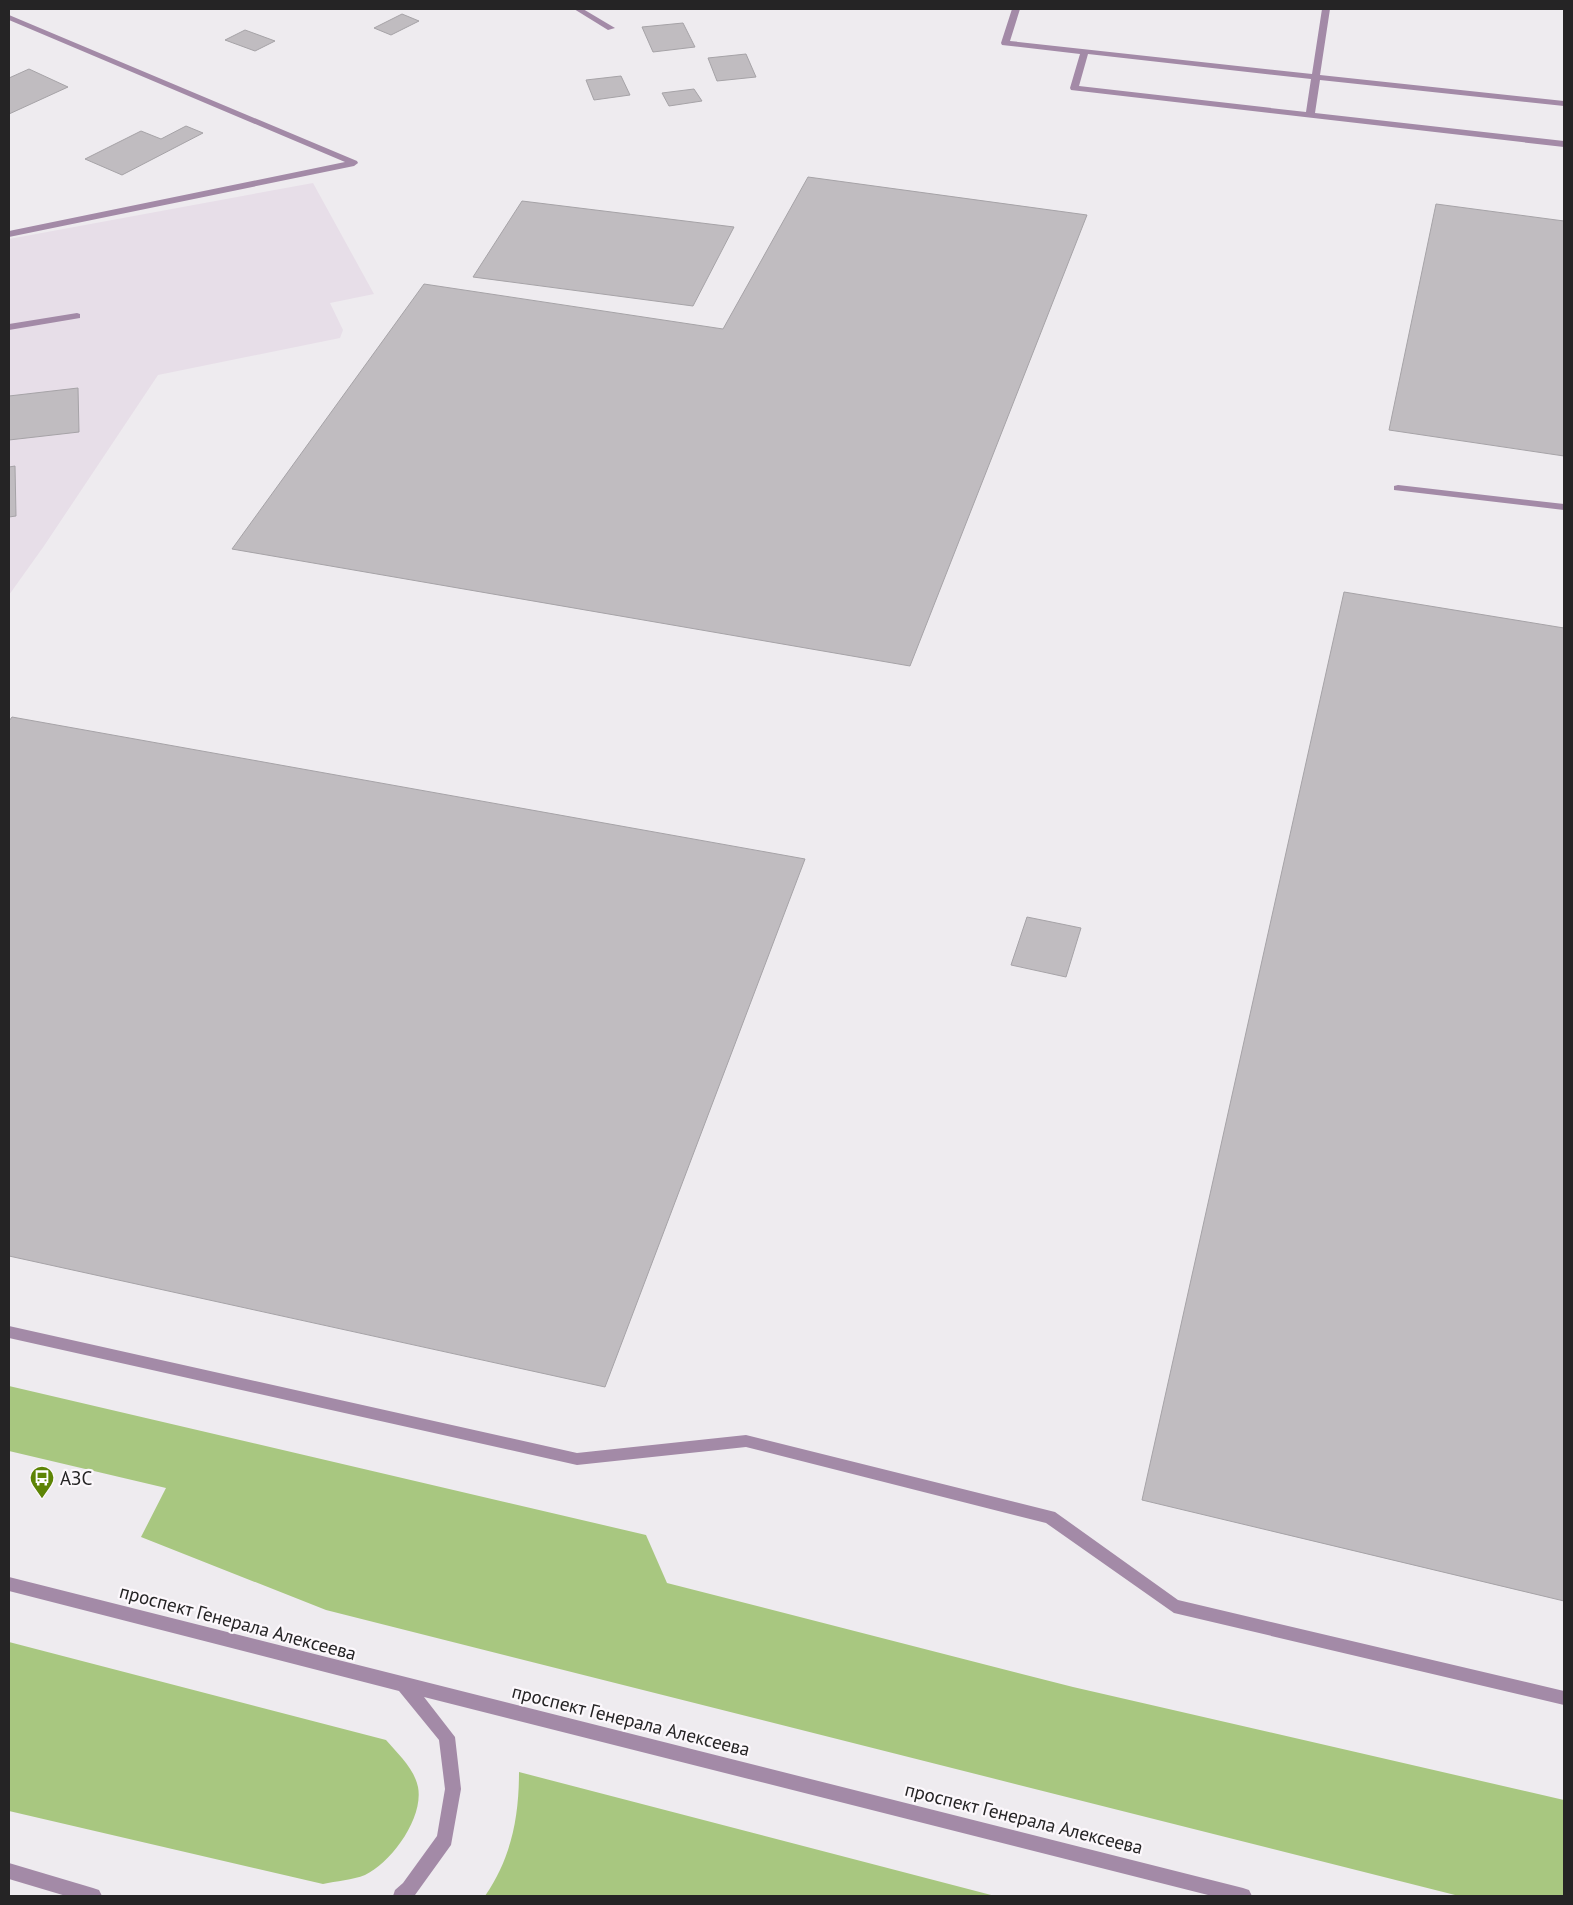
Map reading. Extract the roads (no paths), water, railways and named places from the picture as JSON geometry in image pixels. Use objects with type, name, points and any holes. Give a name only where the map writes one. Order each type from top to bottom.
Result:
[{"type":"street","points":[[578,9],[611,28]]},
{"type":"street","points":[[1016,9],[1005,43],[1564,104]]},
{"type":"street","points":[[1310,116],[1326,9]]},
{"type":"street","points":[[9,17],[354,163],[9,234]]},
{"type":"street","points":[[1084,52],[1074,88],[1564,144]]},
{"type":"street","points":[[9,327],[78,316]]},
{"type":"street","points":[[1398,488],[1564,508]]},
{"type":"street","points":[[9,1332],[577,1459],[746,1441],[1050,1517],[1174,1606],[1564,1698]]},
{"type":"street","name":"проспект Генерала Алексеева","points":[[9,1584],[406,1688],[802,1784],[1243,1896]]},
{"type":"street","points":[[401,1896],[410,1889],[445,1840],[453,1789],[447,1737],[406,1688]]},
{"type":"street","points":[[9,1871],[89,1896]]},
{"type":"place","name":"АЗС","points":[[42,1499]]}]
